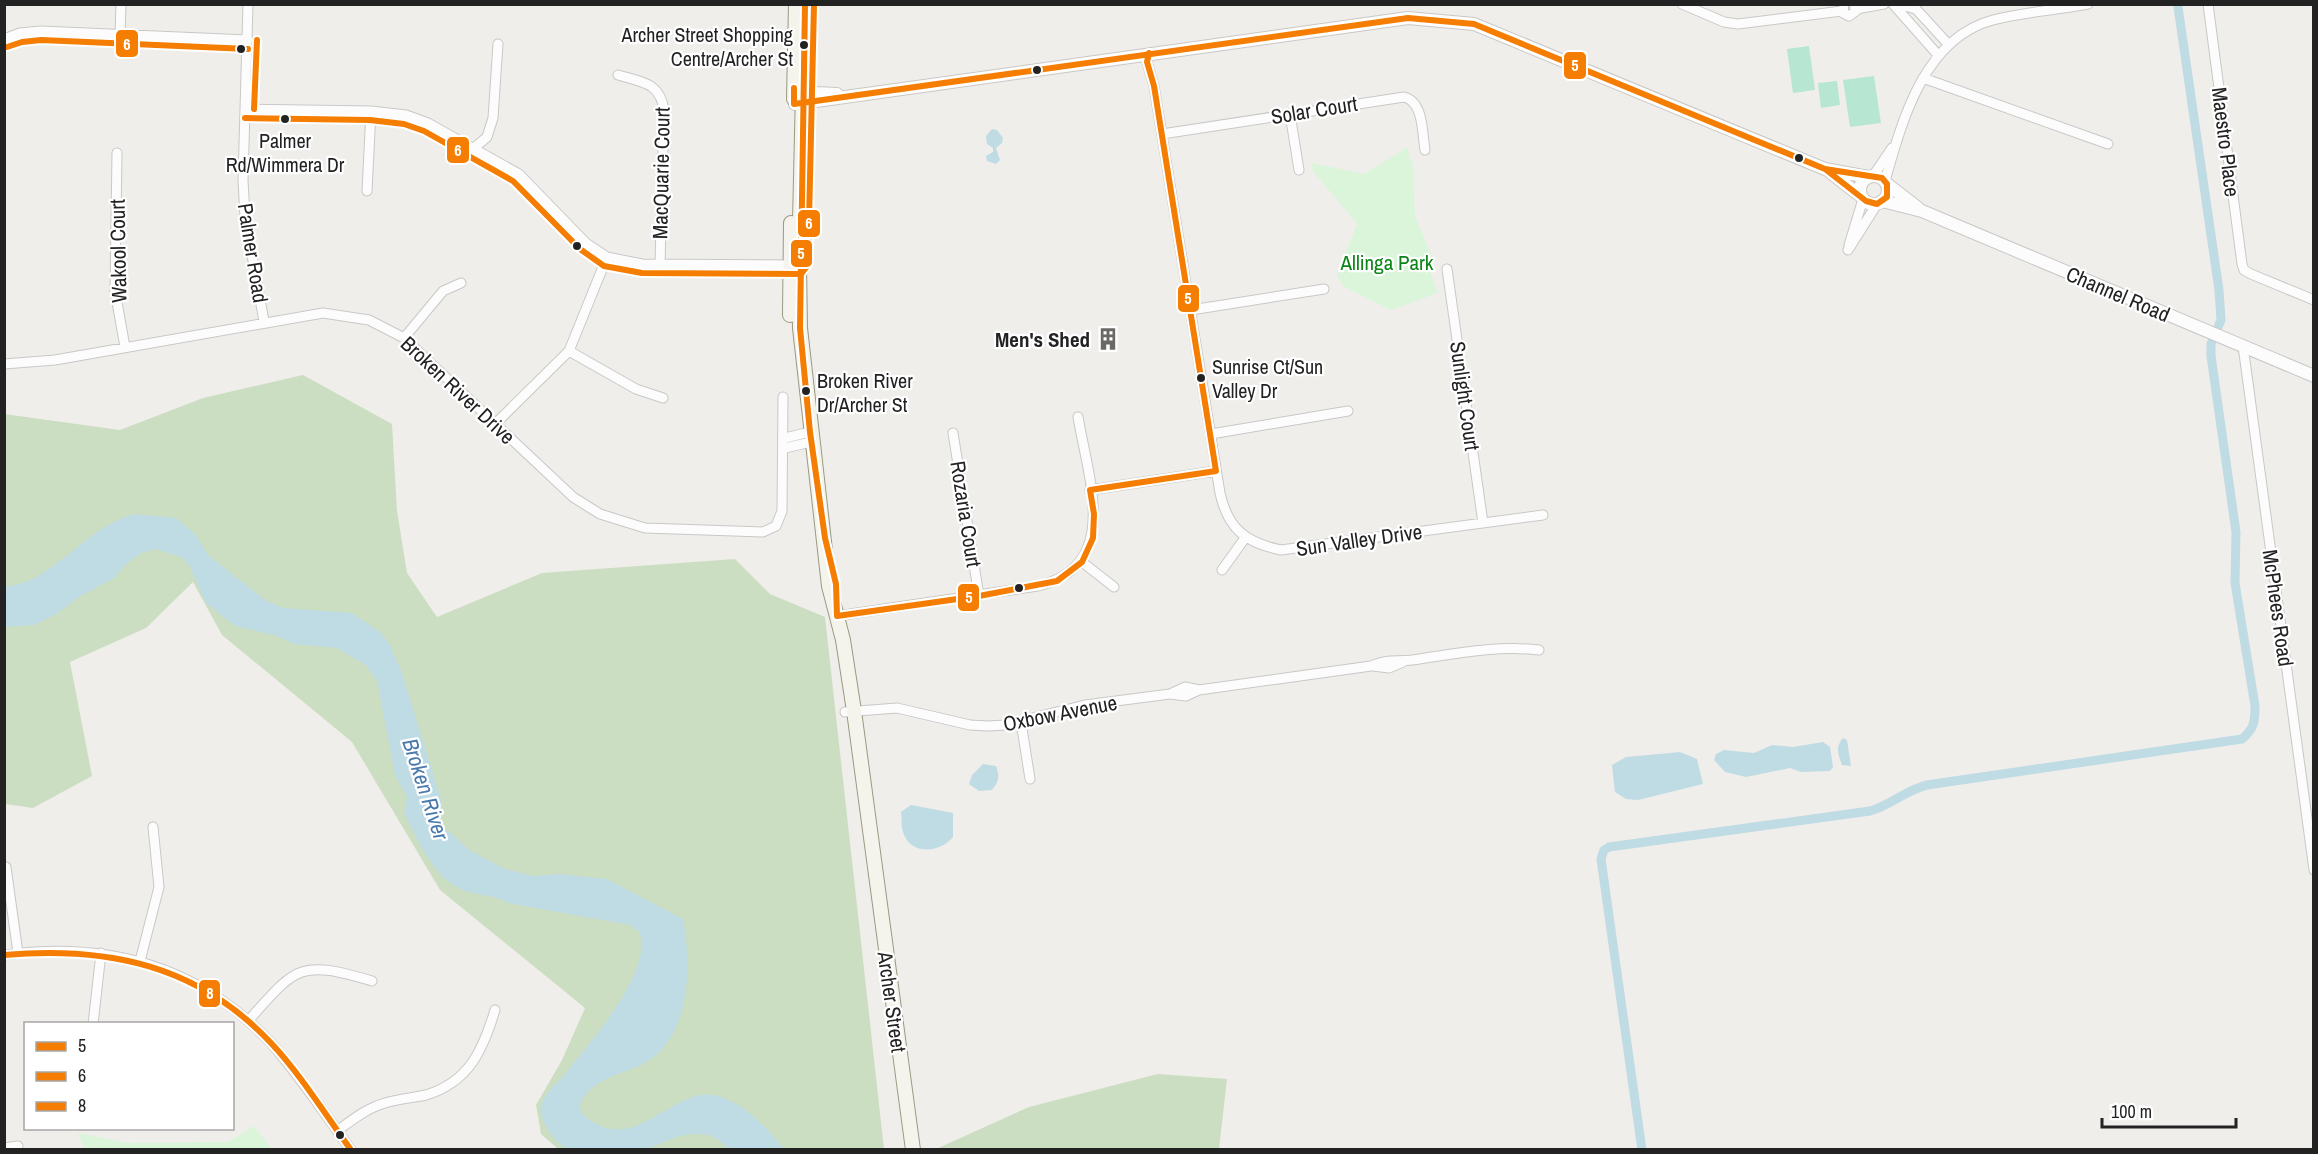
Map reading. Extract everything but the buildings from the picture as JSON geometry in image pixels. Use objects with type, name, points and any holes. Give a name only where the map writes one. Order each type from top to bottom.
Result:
[{"type":"main road","name":"Archer Street","points":[[796,4],[800,30],[794,265],[797,335],[825,538],[836,584],[837,618],[913,1149]]},
{"type":"main road","name":"Archer Street","points":[[800,30],[805,4]]},
{"type":"street","points":[[120,35],[121,4]]},
{"type":"street","name":"Palmer Road","points":[[248,4],[243,180],[245,217],[264,321]]},
{"type":"street","points":[[1682,4],[1724,22],[1738,24],[1843,8],[1847,16],[1851,16],[1855,7],[1884,4]]},
{"type":"street","points":[[1894,4],[1921,8],[1949,45]]},
{"type":"street","points":[[1894,4],[1938,55]]},
{"type":"street","points":[[1878,179],[1923,78],[1938,55],[1949,45],[1991,21],[2088,4]]},
{"type":"street","name":"Maestro Place","points":[[2208,4],[2244,270],[2313,300]]},
{"type":"street","points":[[1908,20],[1921,8]]},
{"type":"street","name":"Channel Road","points":[[799,98],[850,95],[1408,18],[1474,24],[1825,169],[1878,179],[1922,211]]},
{"type":"street","points":[[4,39],[20,33],[41,31],[248,39]]},
{"type":"street","points":[[474,148],[487,137],[493,118],[498,44]]},
{"type":"street","points":[[1149,53],[1153,61],[1154,86],[1222,504],[1228,517],[1245,538],[1222,570]]},
{"type":"street","name":"MacQuarie Court","points":[[618,75],[652,86],[662,96],[664,110],[660,265]]},
{"type":"street","points":[[1923,78],[2108,144]]},
{"type":"street","name":"Solar Court","points":[[1162,134],[1409,97],[1419,111],[1425,150]]},
{"type":"street","points":[[245,109],[371,111],[406,115],[428,123],[519,174],[586,243],[607,256],[642,264],[660,265],[794,265]]},
{"type":"street","points":[[367,191],[371,111]]},
{"type":"street","points":[[1290,114],[1299,170]]},
{"type":"street","name":"Wakool Court","points":[[117,153],[115,291],[125,348]]},
{"type":"street","name":"Channel Road","points":[[1825,169],[1862,198],[1922,211],[2313,376]]},
{"type":"street","points":[[1878,179],[1887,197],[1880,202],[1848,250],[1862,198],[1861,183],[1878,179]]},
{"type":"street","points":[[495,424],[569,351],[607,256]]},
{"type":"street","name":"Sunlight Court","points":[[1447,269],[1483,523]]},
{"type":"street","points":[[404,338],[443,291],[461,284]]},
{"type":"street","points":[[1191,310],[1324,289]]},
{"type":"street","name":"Broken River Drive","points":[[4,364],[55,360],[307,314],[338,314],[369,320],[404,338],[585,506],[630,525],[661,529],[763,532],[773,528],[781,517],[785,443]]},
{"type":"street","name":"McPhees Road","points":[[2243,346],[2313,870]]},
{"type":"street","points":[[569,351],[636,389],[663,398]]},
{"type":"street","points":[[783,397],[785,443],[811,437]]},
{"type":"street","points":[[1210,434],[1348,411]]},
{"type":"street","points":[[837,618],[979,596],[1057,581],[1082,562],[1093,538],[1094,514],[1078,417]]},
{"type":"street","name":"Rozaria Court","points":[[953,433],[979,596]]},
{"type":"street","points":[[1090,490],[1216,471]]},
{"type":"street","name":"Sun Valley Drive","points":[[1245,538],[1260,545],[1281,550],[1543,515]]},
{"type":"street","points":[[1082,562],[1114,587]]},
{"type":"street","name":"Oxbow Avenue","points":[[850,712],[897,708],[922,712],[946,720],[987,726],[1021,722],[1085,705],[1170,694],[1185,687],[1199,690],[1371,666],[1387,659],[1406,661],[1512,646],[1539,650]]},
{"type":"street","points":[[1021,722],[1030,778]]},
{"type":"street","points":[[140,961],[159,887],[153,827]]},
{"type":"street","points":[[6,867],[18,953]]},
{"type":"street","points":[[4,955],[63,950],[101,953],[140,961],[192,982],[224,1001],[272,1045],[351,1149]]},
{"type":"street","points":[[93,1022],[101,953]]},
{"type":"street","points":[[248,1021],[285,980],[303,971],[325,968],[372,981]]},
{"type":"street","points":[[337,1131],[368,1110],[386,1102],[426,1095],[456,1080],[477,1059],[495,1010]]},
{"type":"street","points":[[4,1148],[18,1146]]},
{"type":"green space","points":[[1809,46],[1815,90],[1793,93],[1787,49]]},
{"type":"green space","points":[[1874,76],[1881,123],[1850,127],[1843,80]]},
{"type":"green space","points":[[1837,81],[1840,105],[1821,108],[1818,83]]},
{"type":"green space","name":"Allinga Park","points":[[1408,147],[1409,157],[1413,163],[1415,216],[1433,259],[1431,274],[1438,293],[1391,310],[1343,286],[1337,275],[1357,224],[1313,171],[1312,163],[1364,174]]},
{"type":"green space","points":[[303,375],[392,424],[397,511],[407,573],[437,617],[542,573],[735,559],[770,594],[825,617],[884,1149],[558,1149],[541,1134],[536,1105],[562,1060],[585,1008],[440,890],[352,742],[222,635],[193,582],[146,628],[70,662],[92,776],[33,808],[5,804],[4,414],[120,430],[203,398]]},
{"type":"green space","points":[[1158,1074],[1227,1079],[1219,1149],[936,1149],[1029,1107]]},
{"type":"green space","points":[[254,1126],[272,1149],[84,1149],[78,1133],[128,1143],[228,1142]]},
{"type":"water","points":[[992,129],[997,130],[1003,138],[1002,143],[996,148],[1000,160],[996,164],[987,161],[986,156],[993,152],[993,148],[987,144],[986,136]]},
{"type":"water","name":"Broken River","points":[[134,514],[176,518],[196,535],[208,555],[265,600],[283,608],[352,613],[380,632],[390,645],[402,673],[441,799],[442,825],[469,850],[505,869],[534,876],[558,874],[607,879],[683,919],[687,979],[679,1020],[671,1037],[659,1053],[643,1064],[607,1078],[592,1088],[580,1104],[581,1113],[597,1124],[611,1129],[625,1129],[651,1119],[693,1097],[719,1096],[756,1119],[784,1149],[739,1151],[729,1148],[711,1136],[690,1134],[641,1150],[581,1151],[568,1149],[553,1137],[542,1117],[543,1101],[602,1027],[628,987],[637,968],[641,950],[640,933],[630,925],[508,903],[460,889],[450,883],[427,856],[404,814],[407,797],[395,775],[377,681],[366,665],[337,648],[294,644],[277,636],[235,626],[206,603],[190,567],[183,558],[156,549],[141,553],[124,566],[114,578],[79,597],[55,615],[34,625],[5,627],[5,587],[23,583],[40,575],[100,530]]},
{"type":"water","points":[[1843,738],[1847,740],[1851,766],[1842,765],[1839,757],[1838,748]]},
{"type":"water","points":[[1823,742],[1830,747],[1833,767],[1830,771],[1801,772],[1790,768],[1746,777],[1725,772],[1714,760],[1716,754],[1724,750],[1754,753],[1772,745],[1793,747]]},
{"type":"water","points":[[1680,752],[1697,759],[1703,784],[1638,800],[1626,799],[1615,792],[1612,765],[1626,757]]},
{"type":"water","points":[[983,764],[996,766],[998,779],[992,790],[979,791],[969,784],[972,775]]},
{"type":"water","points":[[911,805],[953,813],[953,837],[933,849],[926,850],[912,845],[903,832],[901,812]]},
{"type":"waterway","points":[[1642,1150],[1601,859],[1604,850],[1609,847],[1870,811],[1927,785],[2242,739],[2251,728],[2255,706],[2235,583],[2236,532],[2211,356],[2211,344],[2221,320],[2219,290],[2178,7]]},
{"type":"transit line","name":"5","points":[[805,4],[800,328],[810,432],[825,538],[836,584],[837,616],[979,596],[1057,581],[1082,562],[1093,538],[1094,514],[1090,490],[1216,471],[1154,86],[1147,62],[1149,53]]},
{"type":"transit line","name":"6","points":[[245,118],[370,120],[404,124],[424,131],[513,181],[580,249],[604,266],[642,273],[801,274],[808,265],[814,4]]},
{"type":"transit line","name":"5","points":[[794,88],[794,104],[1408,18],[1474,24],[1825,169]]},
{"type":"transit line","name":"6","points":[[7,47],[22,42],[41,40],[248,49]]},
{"type":"transit line","name":"6","points":[[254,109],[257,40]]},
{"type":"transit line","name":"5","points":[[1825,169],[1882,178],[1887,184],[1887,197],[1877,204],[1866,201],[1825,169]]},
{"type":"transit line","name":"8","points":[[4,955],[42,953],[115,958],[149,966],[213,995],[243,1016],[282,1055],[351,1150]]},
{"type":"place","name":"Archer Street Shopping Centre/Archer St","points":[[804,45]]},
{"type":"place","name":"Palmer Rd/Wimmera Dr","points":[[285,119]]},
{"type":"place","name":"Men's Shed","points":[[1108,339]]},
{"type":"place","name":"Sunrise Ct/Sun Valley Dr","points":[[1201,378]]},
{"type":"place","name":"Broken River Dr/Archer St","points":[[806,391]]}]
